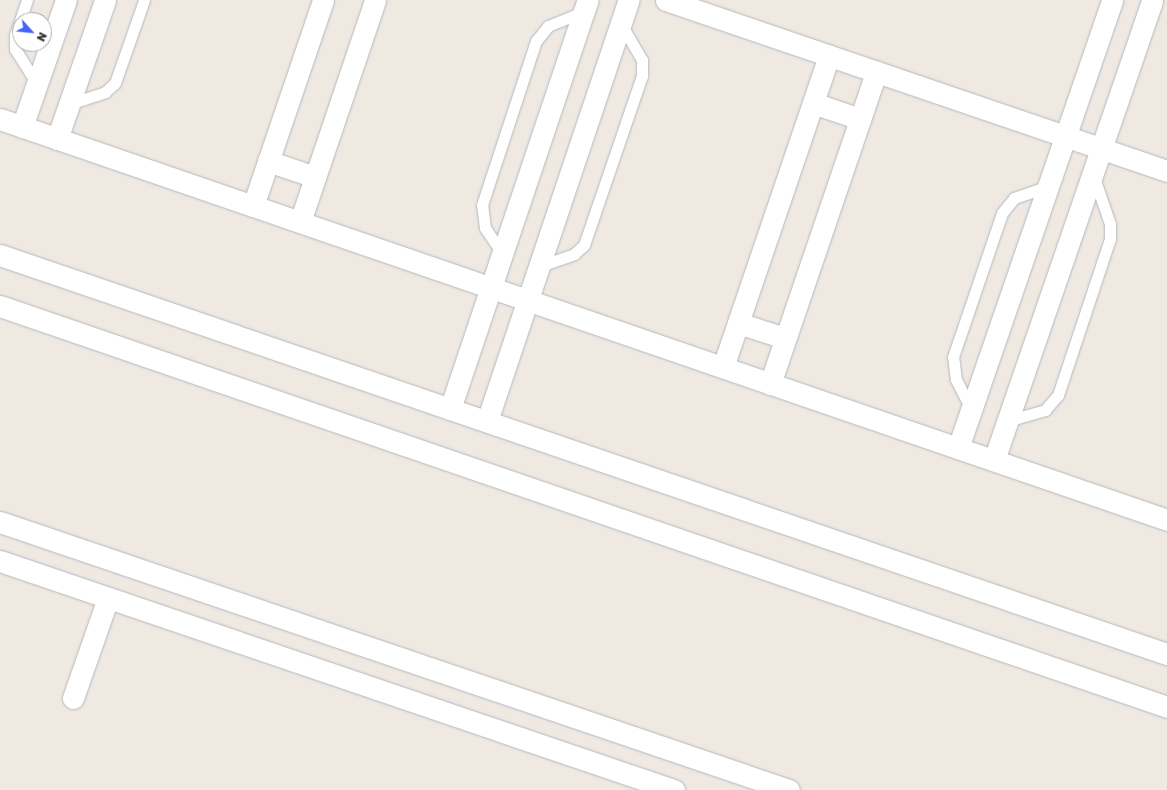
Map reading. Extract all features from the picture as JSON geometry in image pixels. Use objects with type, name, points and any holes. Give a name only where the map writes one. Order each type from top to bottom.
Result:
[{"type":"street","points":[[22,127],[66,0]]},
{"type":"street","points":[[58,139],[105,0]]},
{"type":"street","points":[[253,206],[324,0]]},
{"type":"street","points":[[300,222],[376,0]]},
{"type":"street","points":[[488,422],[629,0]]},
{"type":"street","points":[[666,0],[1167,171]]},
{"type":"street","points":[[958,448],[1112,0]]},
{"type":"street","points":[[994,460],[1152,0]]},
{"type":"street","points":[[450,409],[586,6]]},
{"type":"street","points":[[723,367],[829,56]]},
{"type":"street","points":[[770,384],[876,72]]},
{"type":"street","points":[[813,103],[860,119]]},
{"type":"street","points":[[0,119],[1167,520]]},
{"type":"street","points":[[268,161],[315,177]]},
{"type":"street","points":[[0,254],[1167,654]]},
{"type":"street","points":[[0,306],[1167,707]]},
{"type":"street","points":[[738,323],[785,338]]},
{"type":"street","points":[[0,522],[789,790]]},
{"type":"street","points":[[0,561],[674,790]]},
{"type":"street","points":[[73,698],[108,598]]},
{"type":"lane","points":[[26,0],[15,35],[15,49],[37,84]]},
{"type":"lane","points":[[69,104],[105,92],[115,83],[144,0]]},
{"type":"lane","points":[[502,254],[485,228],[482,205],[536,41],[548,26],[586,6]]},
{"type":"lane","points":[[539,267],[574,254],[584,245],[642,76],[642,60],[621,24]]},
{"type":"lane","points":[[1007,421],[1045,410],[1058,395],[1110,240],[1110,224],[1098,194],[1093,171]]},
{"type":"lane","points":[[971,409],[956,380],[953,357],[999,220],[1004,207],[1014,198],[1048,185]]}]
